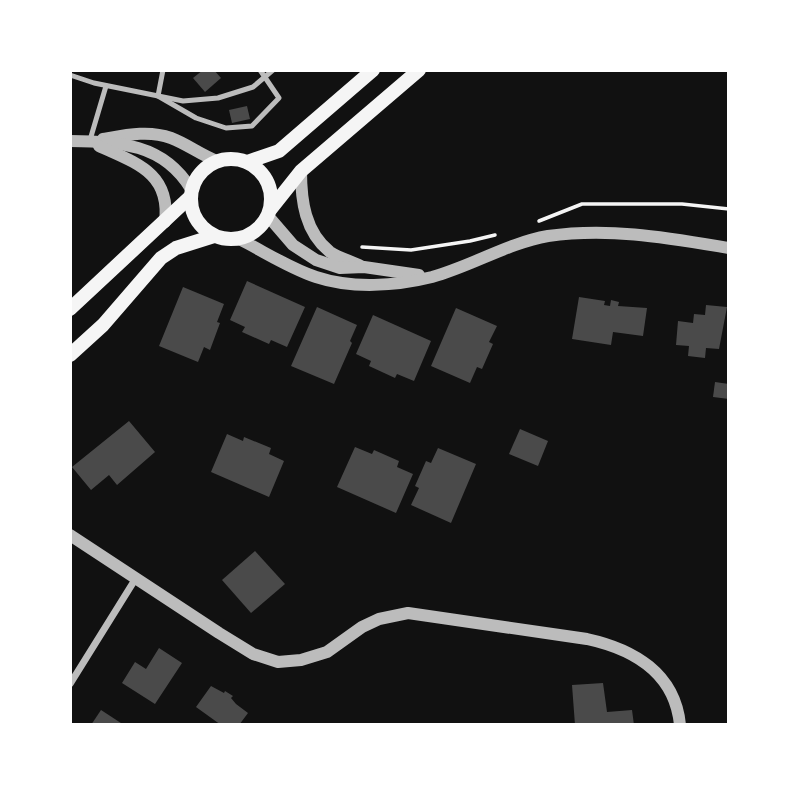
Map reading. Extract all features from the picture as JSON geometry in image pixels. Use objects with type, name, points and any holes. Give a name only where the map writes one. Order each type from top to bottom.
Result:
[{"type":"main road","points":[[247,162],[279,151],[373,70]]},
{"type":"main road","points":[[191,193],[196,220],[204,229],[226,240],[240,239],[261,226],[300,171],[419,70]]},
{"type":"main road","points":[[70,309],[165,222],[191,193],[201,172],[217,161],[232,159],[247,162],[259,170],[268,182],[271,196],[269,214]]},
{"type":"main road","points":[[70,355],[103,325],[161,258],[176,248],[214,236]]},
{"type":"street","points":[[89,141],[136,133],[154,134],[172,138],[217,161]]},
{"type":"street","points":[[70,141],[89,141],[150,151],[172,163],[182,174],[191,193]]},
{"type":"street","points":[[89,141],[150,172],[165,198],[165,222]]},
{"type":"street","points":[[300,171],[305,216],[312,230],[331,253],[364,267]]},
{"type":"street","points":[[269,214],[281,233],[304,254],[340,268],[364,267],[432,277]]},
{"type":"street","points":[[240,239],[318,278],[350,284],[382,285],[432,277],[512,247],[560,235],[636,233],[729,248]]},
{"type":"street","points":[[70,528],[87,545]]},
{"type":"street","points":[[70,535],[253,654],[278,662],[301,660],[327,652],[362,627],[379,619],[408,613],[613,644],[640,659],[661,677],[670,692],[680,725]]},
{"type":"street","points":[[70,684],[135,578]]},
{"type":"lane","points":[[85,80],[86,70]]},
{"type":"lane","points":[[159,96],[163,70]]},
{"type":"lane","points":[[159,96],[196,118],[226,128],[252,126],[279,98],[260,70]]},
{"type":"lane","points":[[70,75],[106,86],[183,101],[218,98],[253,87],[272,70]]},
{"type":"lane","points":[[89,141],[106,86]]},
{"type":"building","points":[[203,70],[214,70],[221,78],[205,92],[193,78]]},
{"type":"building","points":[[247,106],[250,119],[232,123],[229,110]]},
{"type":"building","points":[[247,281],[305,307],[287,347],[271,340],[269,344],[242,332],[245,327],[230,320]]},
{"type":"building","points":[[183,287],[224,304],[210,350],[204,347],[198,362],[159,346]]},
{"type":"building","points":[[579,297],[605,301],[604,305],[610,306],[611,300],[619,302],[618,306],[647,308],[643,336],[613,332],[611,345],[572,339]]},
{"type":"building","points":[[706,305],[727,307],[719,349],[706,348],[705,358],[688,356],[689,346],[676,345],[678,321],[693,323],[694,314],[705,315]]},
{"type":"building","points":[[317,307],[357,325],[334,384],[291,366]]},
{"type":"building","points":[[456,308],[497,326],[489,342],[493,344],[482,369],[477,367],[470,383],[431,366]]},
{"type":"building","points":[[373,315],[431,341],[414,381],[397,374],[395,378],[369,366],[371,361],[356,354]]},
{"type":"building","points":[[715,382],[729,384],[729,399],[713,397]]},
{"type":"building","points":[[129,421],[155,452],[117,485],[109,475],[91,490],[72,467]]},
{"type":"building","points":[[520,429],[548,441],[538,466],[509,454]]},
{"type":"building","points":[[227,434],[243,441],[244,437],[271,448],[269,454],[284,461],[269,497],[211,472]]},
{"type":"building","points":[[355,447],[372,454],[374,450],[399,461],[397,467],[413,474],[396,513],[337,487]]},
{"type":"building","points":[[438,448],[476,464],[451,523],[411,505],[419,488],[415,486],[426,461],[431,463]]},
{"type":"building","points":[[255,551],[285,584],[251,613],[222,580]]},
{"type":"building","points":[[159,648],[182,663],[155,704],[122,683],[135,662],[146,669]]},
{"type":"building","points":[[603,683],[607,712],[632,710],[634,725],[575,725],[572,685]]},
{"type":"building","points":[[211,686],[233,696],[231,698],[236,704],[248,713],[239,725],[221,725],[196,707]]},
{"type":"building","points":[[101,710],[124,725],[91,725]]}]
